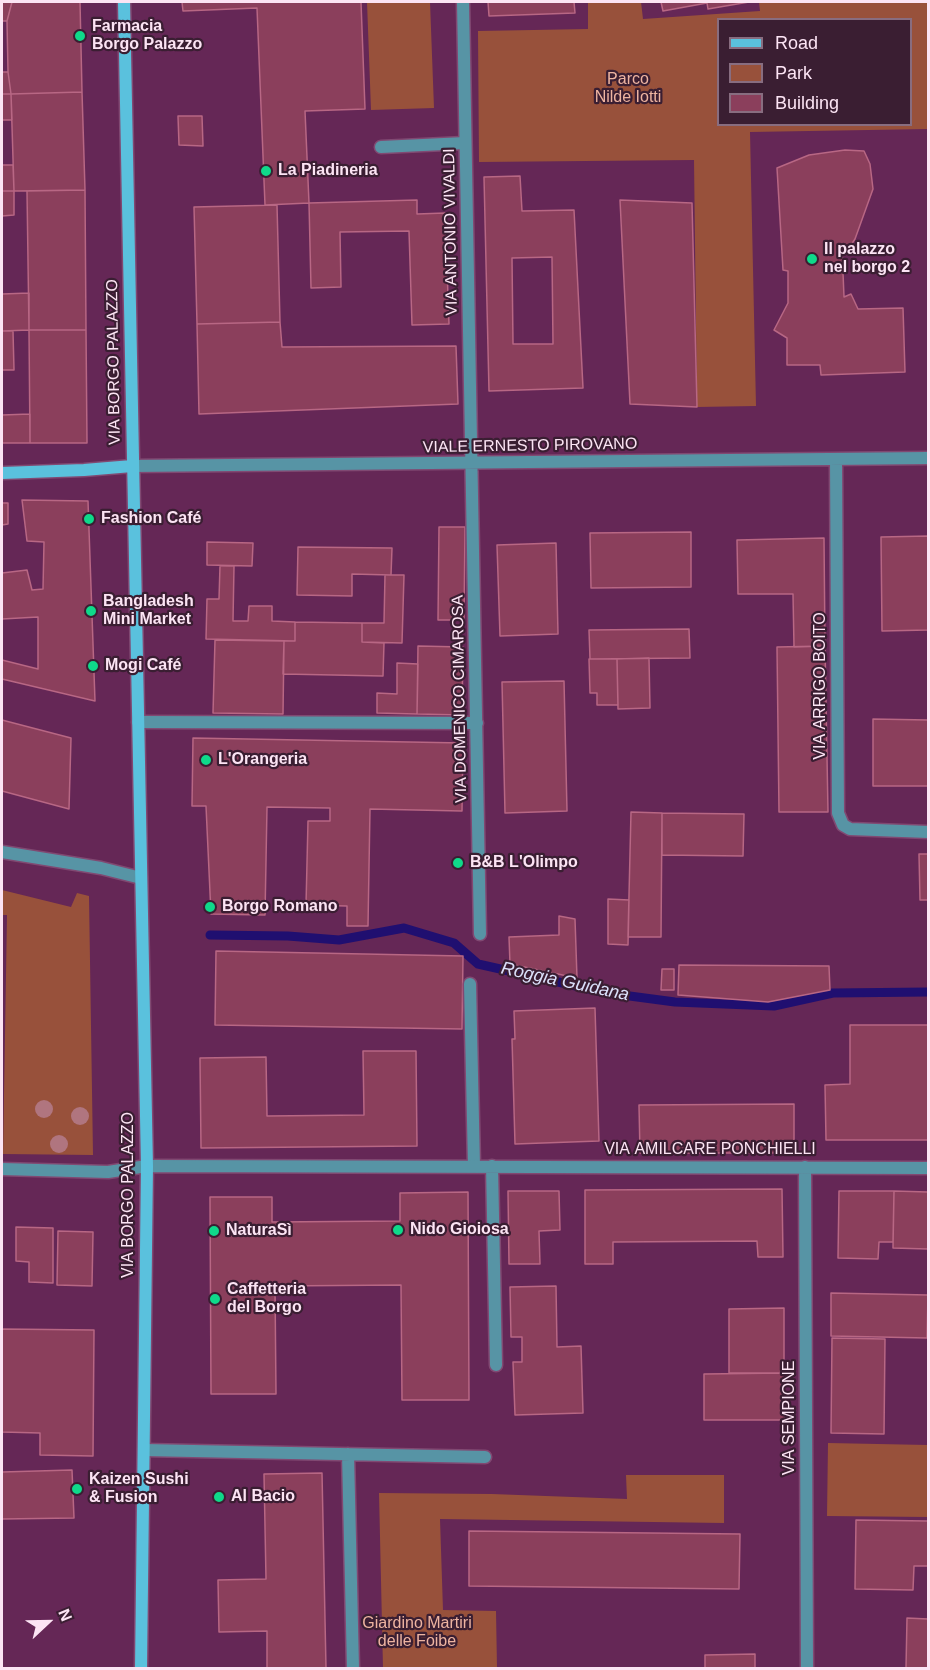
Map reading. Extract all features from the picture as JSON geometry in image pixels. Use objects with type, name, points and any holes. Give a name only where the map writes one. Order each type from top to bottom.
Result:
[{"type":"main road","name":"VIA BORGO PALAZZO","points":[[124,2],[147,1166],[141,1668]]},
{"type":"main road","points":[[2,473],[132,466]]},
{"type":"street","name":"VIA ANTONIO VIVALDI","points":[[463,2],[472,463]]},
{"type":"street","points":[[381,147],[465,143]]},
{"type":"street","name":"VIALE ERNESTO PIROVANO","points":[[132,466],[928,458]]},
{"type":"street","name":"VIA ARRIGO BOITO","points":[[836,459],[838,813],[843,825],[850,829],[928,832]]},
{"type":"street","name":"VIA DOMENICO CIMAROSA","points":[[472,463],[480,934]]},
{"type":"street","points":[[138,722],[477,723]]},
{"type":"street","points":[[2,852],[101,868],[141,878]]},
{"type":"street","points":[[470,984],[474,1166]]},
{"type":"street","name":"VIA AMILCARE PONCHIELLI","points":[[2,1169],[108,1172],[147,1166],[928,1168]]},
{"type":"street","points":[[492,1166],[496,1365]]},
{"type":"street","name":"VIA SEMPIONE","points":[[805,1167],[807,1668]]},
{"type":"street","points":[[144,1450],[485,1457]]},
{"type":"street","points":[[348,1454],[353,1668]]},
{"type":"green space","points":[[367,2],[430,2],[434,108],[371,110]]},
{"type":"green space","name":"Parco Nilde Iotti","points":[[588,2],[641,2],[643,19],[760,11],[759,2],[928,2],[928,129],[750,132],[756,406],[697,407],[694,160],[479,162],[478,31],[588,29]]},
{"type":"green space","points":[[2,890],[71,907],[77,893],[89,896],[93,1155],[3,1154],[7,915],[2,915]]},
{"type":"green space","points":[[828,1443],[928,1445],[928,1517],[827,1516]]},
{"type":"green space","name":"Giardino Martiri delle Foibe","points":[[626,1475],[724,1475],[724,1523],[440,1519],[443,1610],[496,1611],[497,1668],[383,1668],[379,1493],[627,1499]]},
{"type":"building","points":[[2,2],[12,2],[7,21],[2,21]]},
{"type":"building","points":[[12,2],[80,2],[82,92],[11,94],[7,21]]},
{"type":"building","points":[[182,2],[361,2],[365,109],[305,111],[309,203],[265,205],[257,8],[183,11]]},
{"type":"building","points":[[488,2],[574,2],[575,13],[489,16]]},
{"type":"building","points":[[661,2],[749,2],[708,9],[707,3],[663,11]]},
{"type":"building","points":[[2,72],[8,72],[11,94],[2,94]]},
{"type":"building","points":[[82,92],[85,190],[14,191],[11,94]]},
{"type":"building","points":[[2,94],[11,94],[12,120],[2,120]]},
{"type":"building","points":[[178,116],[202,116],[203,146],[179,145]]},
{"type":"building","name":"Il palazzo nel borgo 2","points":[[845,150],[864,151],[870,164],[873,189],[855,239],[849,248],[842,248],[844,297],[851,294],[858,309],[903,308],[905,372],[821,375],[820,365],[787,365],[787,338],[774,330],[788,303],[788,271],[783,270],[777,168],[809,155]]},
{"type":"building","points":[[2,165],[13,165],[14,191],[2,191]]},
{"type":"building","points":[[520,176],[522,211],[574,210],[583,388],[489,391],[484,177]],"holes":[[[552,257],[553,344],[513,344],[512,258]]]},
{"type":"building","points":[[85,190],[86,330],[29,330],[27,191]]},
{"type":"building","points":[[2,191],[14,191],[14,215],[2,216]]},
{"type":"building","points":[[417,200],[417,214],[445,213],[449,324],[412,325],[409,231],[340,232],[341,287],[311,288],[309,203]]},
{"type":"building","points":[[620,200],[692,203],[697,407],[630,404]]},
{"type":"building","points":[[277,205],[280,322],[197,324],[194,207]]},
{"type":"building","points":[[29,293],[29,330],[2,331],[2,294]]},
{"type":"building","points":[[280,322],[282,347],[456,346],[458,404],[199,414],[197,324]]},
{"type":"building","points":[[29,330],[86,330],[87,443],[30,443]]},
{"type":"building","points":[[2,331],[13,331],[14,370],[2,370]]},
{"type":"building","points":[[30,414],[30,443],[2,443],[2,415]]},
{"type":"building","points":[[22,500],[88,501],[95,701],[2,679],[2,660],[38,669],[38,617],[2,619],[2,573],[27,570],[32,590],[43,589],[44,542],[27,541]]},
{"type":"building","points":[[2,503],[8,503],[8,524],[2,525]]},
{"type":"building","points":[[439,527],[465,527],[464,620],[438,620]]},
{"type":"building","points":[[691,532],[691,587],[591,588],[590,533]]},
{"type":"building","points":[[928,536],[928,630],[882,631],[881,537]]},
{"type":"building","points":[[824,538],[825,646],[794,647],[793,594],[738,594],[737,540]]},
{"type":"building","points":[[207,542],[253,543],[252,566],[207,565]]},
{"type":"building","points":[[556,543],[558,634],[500,636],[497,545]]},
{"type":"building","points":[[298,547],[392,548],[391,575],[352,574],[352,596],[297,595]]},
{"type":"building","points":[[220,566],[234,566],[233,621],[248,621],[249,606],[272,606],[272,621],[295,622],[295,641],[206,639],[207,599],[219,599]]},
{"type":"building","points":[[385,575],[404,575],[402,643],[362,642],[362,623],[384,623]]},
{"type":"building","points":[[295,622],[362,623],[362,642],[384,643],[383,676],[283,674],[284,641],[295,641]]},
{"type":"building","points":[[689,629],[690,658],[590,659],[589,630]]},
{"type":"building","points":[[215,640],[284,641],[283,714],[213,713]]},
{"type":"building","points":[[418,646],[463,647],[462,715],[417,714]]},
{"type":"building","points":[[825,646],[828,812],[779,812],[777,647]]},
{"type":"building","points":[[649,658],[650,708],[618,709],[617,659]]},
{"type":"building","points":[[589,659],[617,659],[618,705],[597,705],[597,693],[590,693]]},
{"type":"building","points":[[397,663],[418,664],[417,714],[377,713],[377,693],[397,694]]},
{"type":"building","points":[[564,681],[567,811],[505,813],[502,682]]},
{"type":"building","points":[[873,719],[928,720],[928,786],[873,786]]},
{"type":"building","points":[[2,720],[71,738],[69,809],[2,791]]},
{"type":"building","points":[[193,738],[463,743],[462,811],[370,809],[368,926],[347,926],[347,906],[306,905],[308,821],[330,821],[330,808],[267,807],[265,915],[211,914],[206,806],[192,806]]},
{"type":"building","points":[[631,812],[662,813],[661,937],[628,937]]},
{"type":"building","points":[[662,813],[744,814],[743,856],[662,855]]},
{"type":"building","points":[[919,854],[928,854],[928,900],[920,900]]},
{"type":"building","points":[[608,899],[629,900],[628,945],[608,944]]},
{"type":"building","points":[[559,916],[575,919],[577,978],[510,964],[509,937],[559,935]]},
{"type":"building","points":[[216,951],[463,956],[462,1029],[215,1025]]},
{"type":"building","points":[[679,965],[829,966],[830,990],[768,1002],[678,995]]},
{"type":"building","points":[[662,969],[674,969],[674,990],[661,990]]},
{"type":"building","points":[[595,1008],[599,1141],[515,1144],[512,1039],[515,1039],[514,1011]]},
{"type":"building","points":[[850,1025],[928,1025],[928,1140],[826,1140],[825,1085],[850,1084]]},
{"type":"building","points":[[363,1051],[416,1051],[417,1146],[201,1148],[200,1058],[266,1057],[267,1116],[364,1115]]},
{"type":"building","points":[[794,1104],[794,1153],[640,1153],[639,1105]]},
{"type":"building","points":[[782,1189],[783,1257],[758,1257],[757,1241],[613,1242],[613,1264],[585,1264],[585,1190]]},
{"type":"building","points":[[508,1191],[559,1191],[560,1230],[539,1231],[540,1264],[509,1264]]},
{"type":"building","points":[[839,1191],[894,1191],[893,1242],[879,1242],[878,1259],[838,1258]]},
{"type":"building","points":[[894,1191],[928,1192],[928,1249],[893,1248]]},
{"type":"building","points":[[468,1192],[469,1400],[402,1400],[401,1285],[275,1286],[276,1394],[211,1394],[210,1197],[272,1197],[272,1222],[400,1221],[400,1193]]},
{"type":"building","points":[[16,1227],[53,1228],[53,1283],[29,1282],[29,1262],[16,1261]]},
{"type":"building","points":[[58,1231],[93,1232],[92,1286],[57,1285]]},
{"type":"building","points":[[556,1286],[557,1347],[581,1346],[583,1413],[515,1415],[513,1362],[522,1362],[522,1337],[511,1337],[510,1287]]},
{"type":"building","points":[[831,1293],[928,1295],[927,1338],[831,1336]]},
{"type":"building","points":[[784,1308],[784,1373],[729,1373],[729,1309]]},
{"type":"building","points":[[2,1329],[94,1330],[93,1456],[40,1455],[40,1433],[2,1432]]},
{"type":"building","points":[[832,1338],[885,1339],[884,1434],[831,1433]]},
{"type":"building","points":[[784,1373],[785,1420],[704,1420],[704,1374]]},
{"type":"building","points":[[72,1470],[74,1518],[2,1519],[2,1472]]},
{"type":"building","points":[[322,1473],[326,1668],[267,1668],[267,1631],[219,1632],[218,1580],[266,1579],[264,1474]]},
{"type":"building","points":[[856,1520],[928,1521],[928,1566],[914,1566],[913,1590],[855,1589]]},
{"type":"building","points":[[469,1531],[740,1534],[739,1589],[469,1586]]},
{"type":"building","points":[[907,1618],[928,1619],[928,1668],[906,1668]]},
{"type":"building","points":[[755,1654],[755,1668],[705,1668],[705,1655]]},
{"type":"waterway","name":"Roggia Guidana","points":[[210,935],[288,936],[339,940],[404,928],[454,943],[478,964],[607,993],[675,1002],[774,1006],[833,993],[928,992]]},
{"type":"place","name":"Farmacia Borgo Palazzo","points":[[80,36]]},
{"type":"place","name":"La Piadineria","points":[[266,171]]},
{"type":"place","name":"Il palazzo nel borgo 2","points":[[812,259]]},
{"type":"place","name":"Fashion Café","points":[[89,519]]},
{"type":"place","name":"Bangladesh Mini Market","points":[[91,611]]},
{"type":"place","name":"Mogi Café","points":[[93,666]]},
{"type":"place","name":"L'Orangeria","points":[[206,760]]},
{"type":"place","name":"B&B L'Olimpo","points":[[458,863]]},
{"type":"place","name":"Borgo Romano","points":[[210,907]]},
{"type":"place","name":"Nido Gioiosa","points":[[398,1230]]},
{"type":"place","name":"NaturaSì","points":[[214,1231]]},
{"type":"place","name":"Caffetteria del Borgo","points":[[215,1299]]},
{"type":"place","name":"Kaizen Sushi & Fusion","points":[[77,1489]]},
{"type":"place","name":"Al Bacio","points":[[219,1497]]}]
